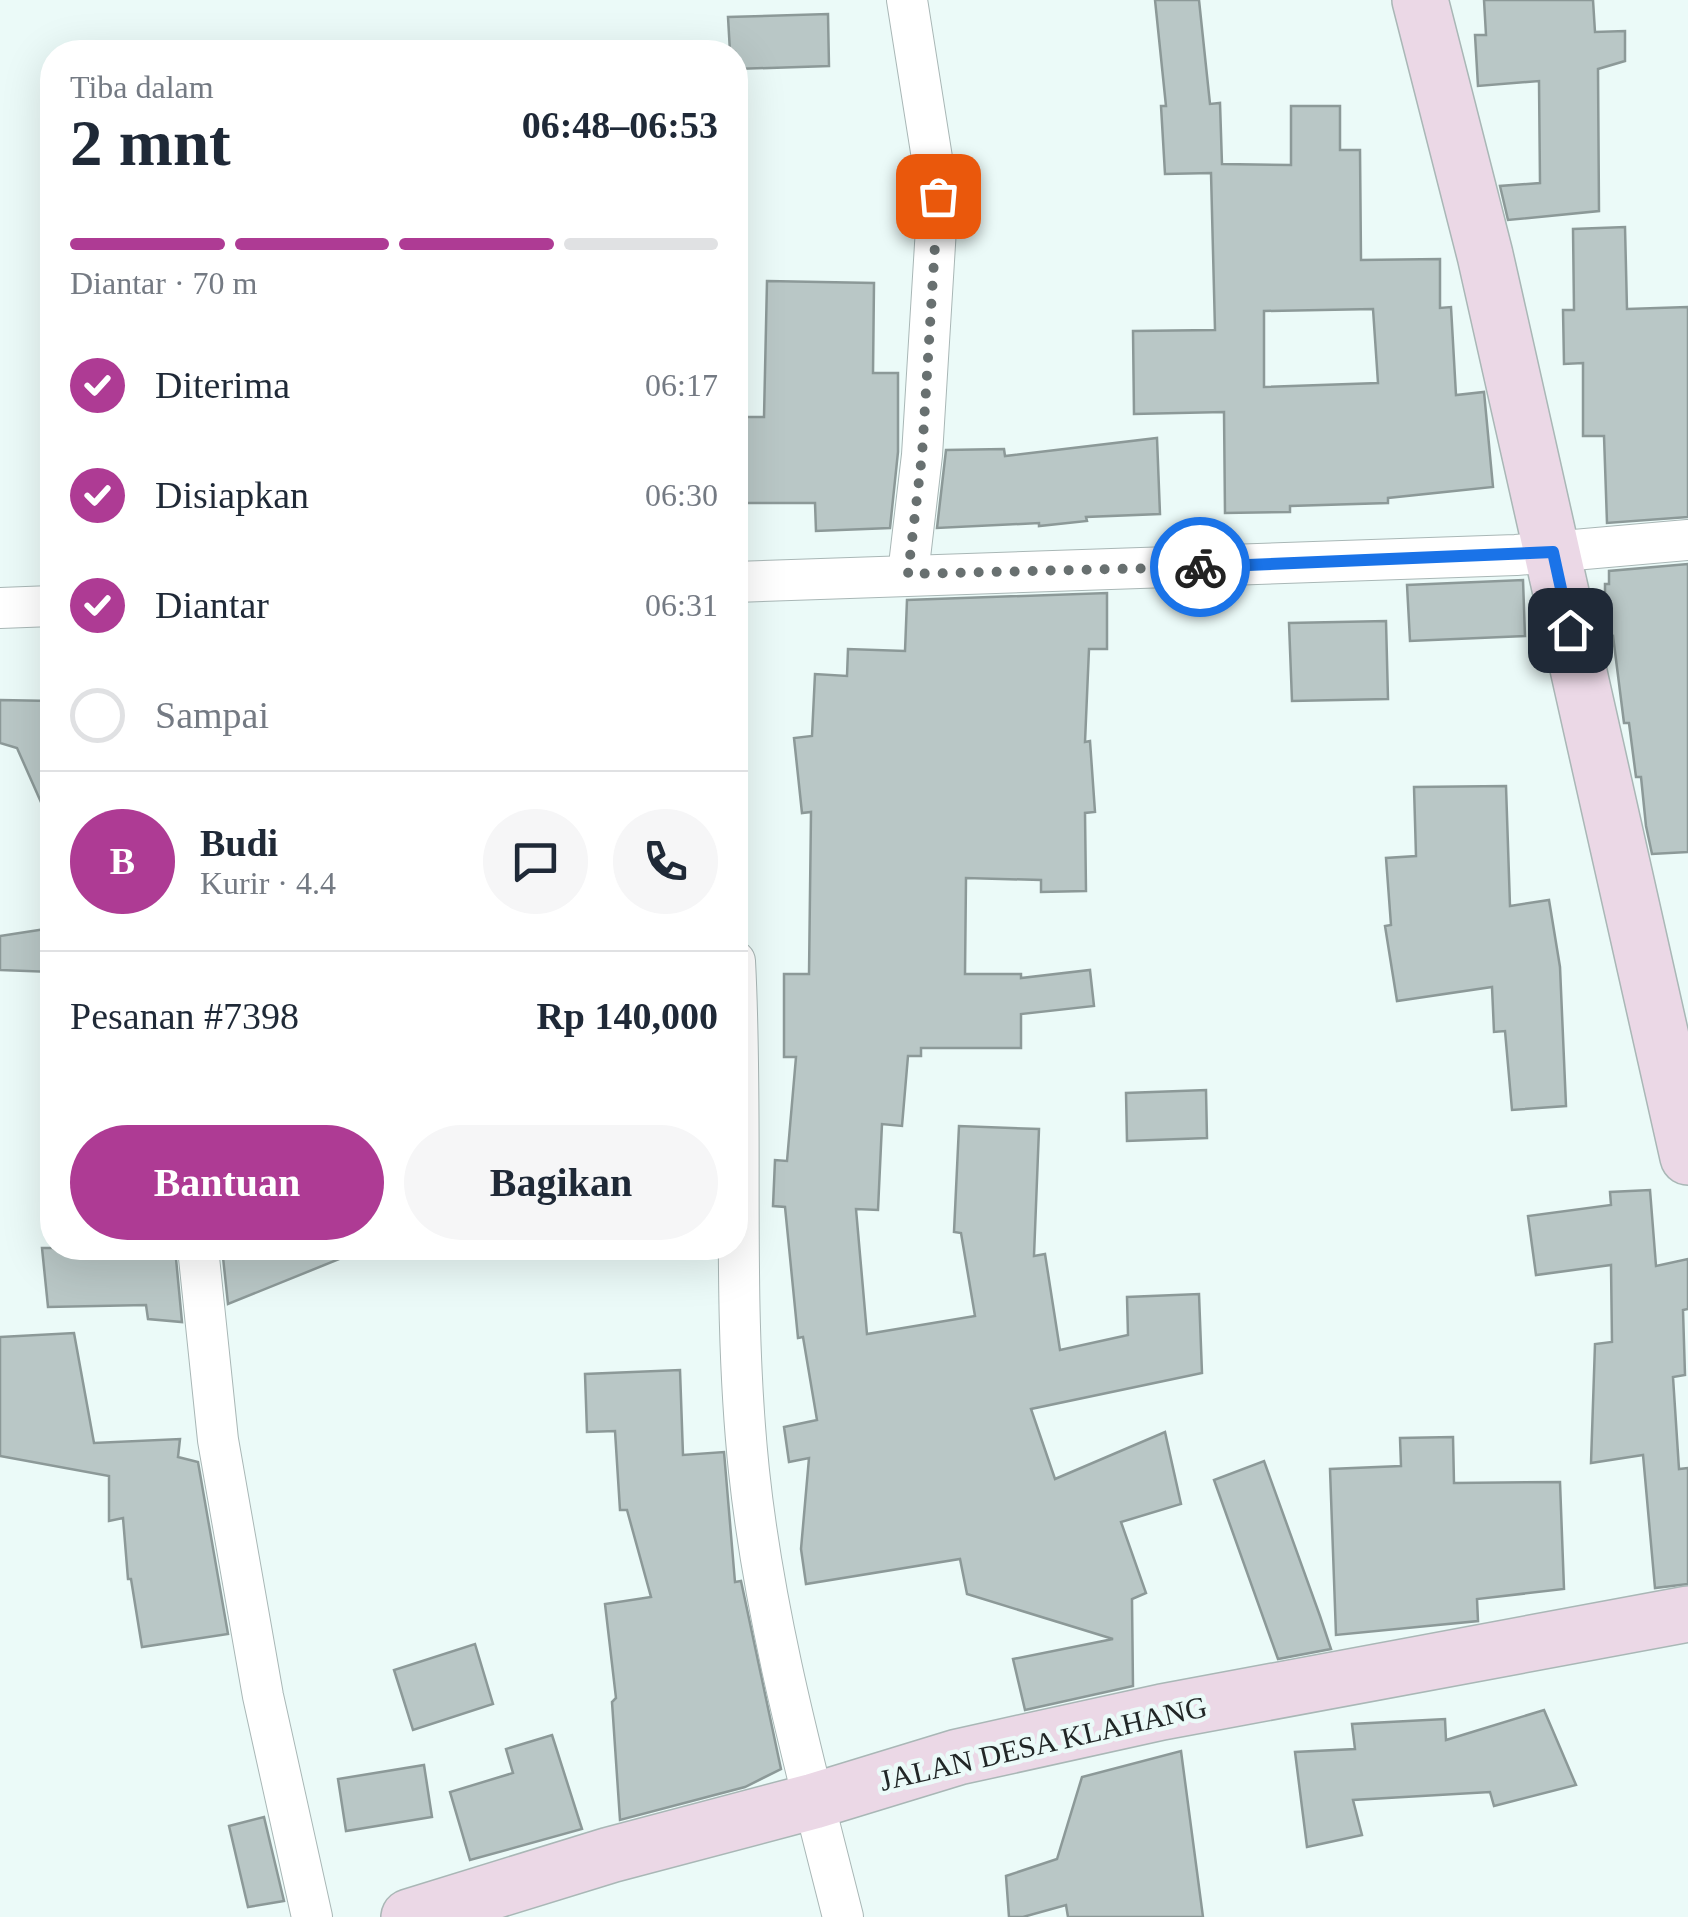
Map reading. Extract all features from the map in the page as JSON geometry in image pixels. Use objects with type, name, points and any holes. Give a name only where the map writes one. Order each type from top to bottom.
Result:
[{"type":"street","points":[[907,0],[938,196],[922,455],[908,574]]},
{"type":"street","points":[[1420,0],[1486,255],[1688,1157]]},
{"type":"street","points":[[748,581],[1553,552],[1688,540]]},
{"type":"street","points":[[0,608],[40,606]]},
{"type":"street","points":[[199,1260],[218,1440],[263,1696],[312,1917]]},
{"type":"street","points":[[736,1260],[749,1472],[779,1658],[843,1917]]},
{"type":"street","name":"JALAN DESA KLAHANG","points":[[408,1917],[610,1855],[814,1801],[958,1757],[1162,1712],[1688,1614]]},
{"type":"building","points":[[1155,0],[1199,0],[1210,104],[1220,103],[1222,164],[1291,165],[1291,106],[1340,106],[1340,150],[1360,150],[1361,260],[1440,259],[1440,308],[1451,307],[1456,395],[1484,392],[1493,487],[1388,498],[1388,503],[1290,506],[1290,512],[1225,513],[1224,412],[1134,414],[1133,331],[1215,330],[1211,173],[1165,174],[1161,106],[1166,106]],"holes":[[[1373,309],[1378,383],[1264,387],[1264,311]]]},
{"type":"building","points":[[1484,0],[1593,0],[1595,32],[1625,31],[1625,61],[1598,69],[1599,211],[1508,220],[1500,186],[1540,183],[1539,81],[1478,86],[1475,35],[1486,35]]},
{"type":"building","points":[[828,14],[829,66],[748,69],[748,40],[729,40],[728,17]]},
{"type":"building","points":[[1625,227],[1627,309],[1688,307],[1688,517],[1607,523],[1604,436],[1583,436],[1583,363],[1564,364],[1563,310],[1574,310],[1573,229]]},
{"type":"building","points":[[767,281],[874,283],[873,373],[898,373],[898,452],[890,528],[816,531],[815,503],[748,503],[748,417],[764,417]]},
{"type":"building","points":[[1157,438],[1160,514],[1086,517],[1087,521],[1039,526],[937,528],[946,450],[1004,449],[1005,456]]},
{"type":"building","points":[[1688,564],[1688,852],[1652,854],[1641,777],[1636,777],[1629,723],[1624,723],[1613,636],[1605,637],[1605,584],[1609,584],[1609,571]]},
{"type":"building","points":[[1523,580],[1525,636],[1410,641],[1407,585]]},
{"type":"building","points":[[1107,593],[1107,649],[1089,649],[1085,742],[1090,741],[1095,812],[1085,813],[1086,891],[1041,892],[1041,880],[966,878],[965,974],[1021,974],[1021,978],[1090,970],[1094,1006],[1021,1014],[1021,1048],[921,1048],[921,1056],[908,1056],[902,1126],[882,1124],[878,1210],[856,1209],[867,1334],[975,1316],[961,1233],[954,1232],[959,1126],[1039,1129],[1034,1256],[1045,1254],[1060,1350],[1128,1335],[1127,1297],[1199,1294],[1202,1373],[1031,1409],[1055,1479],[1165,1432],[1181,1504],[1121,1522],[1146,1593],[1132,1599],[1133,1686],[1025,1710],[1013,1659],[1113,1639],[967,1594],[960,1559],[806,1584],[801,1549],[809,1458],[789,1462],[784,1427],[817,1420],[803,1337],[798,1338],[785,1207],[773,1206],[775,1160],[787,1161],[796,1057],[784,1057],[784,974],[809,974],[811,812],[802,813],[794,738],[812,736],[815,674],[847,676],[848,649],[905,651],[907,600]]},
{"type":"building","points":[[1386,621],[1388,699],[1292,701],[1289,623]]},
{"type":"building","points":[[0,700],[40,701],[40,800],[17,748],[0,743]]},
{"type":"building","points":[[1506,786],[1510,906],[1549,900],[1560,967],[1566,1106],[1512,1110],[1505,1031],[1494,1032],[1492,987],[1397,1001],[1385,926],[1391,925],[1386,858],[1416,856],[1414,787]]},
{"type":"building","points":[[40,930],[40,972],[0,970],[0,936]]},
{"type":"building","points":[[1206,1090],[1207,1138],[1127,1141],[1126,1093]]},
{"type":"building","points":[[1650,1190],[1656,1266],[1688,1259],[1688,1309],[1683,1310],[1685,1375],[1673,1377],[1679,1469],[1688,1468],[1688,1584],[1655,1588],[1643,1455],[1591,1463],[1595,1344],[1612,1342],[1611,1265],[1536,1275],[1528,1216],[1611,1205],[1610,1192]]},
{"type":"building","points":[[43,1260],[176,1260],[182,1322],[148,1319],[146,1305],[48,1307]]},
{"type":"building","points":[[223,1260],[337,1260],[228,1304]]},
{"type":"building","points":[[74,1333],[94,1443],[180,1439],[178,1457],[198,1462],[228,1634],[142,1647],[128,1579],[123,1518],[109,1521],[109,1476],[0,1456],[0,1337]]},
{"type":"building","points":[[680,1370],[683,1455],[724,1452],[735,1582],[741,1581],[781,1769],[745,1787],[620,1820],[612,1702],[616,1698],[605,1604],[651,1597],[627,1510],[620,1510],[615,1431],[587,1432],[585,1374]]},
{"type":"building","points":[[1453,1437],[1454,1483],[1560,1482],[1564,1589],[1477,1599],[1478,1621],[1336,1635],[1330,1469],[1401,1466],[1400,1438]]},
{"type":"building","points":[[1264,1461],[1331,1649],[1278,1659],[1214,1480]]},
{"type":"building","points":[[475,1644],[493,1704],[413,1730],[394,1670]]},
{"type":"building","points":[[1544,1710],[1576,1785],[1494,1806],[1490,1792],[1353,1800],[1362,1835],[1307,1847],[1295,1752],[1355,1749],[1352,1724],[1445,1719],[1446,1740]]},
{"type":"building","points":[[552,1735],[582,1829],[470,1860],[450,1792],[513,1773],[506,1749]]},
{"type":"building","points":[[1181,1751],[1203,1917],[1068,1917],[1066,1905],[1009,1917],[1006,1876],[1057,1859],[1082,1777]]},
{"type":"building","points":[[424,1765],[432,1817],[346,1831],[338,1779]]},
{"type":"building","points":[[264,1817],[284,1901],[248,1907],[229,1826]]},
{"type":"way so far","points":[[938,196],[922,455],[908,574],[1200,567]]},
{"type":"route","points":[[1200,567],[1553,552],[1570,630]]}]
